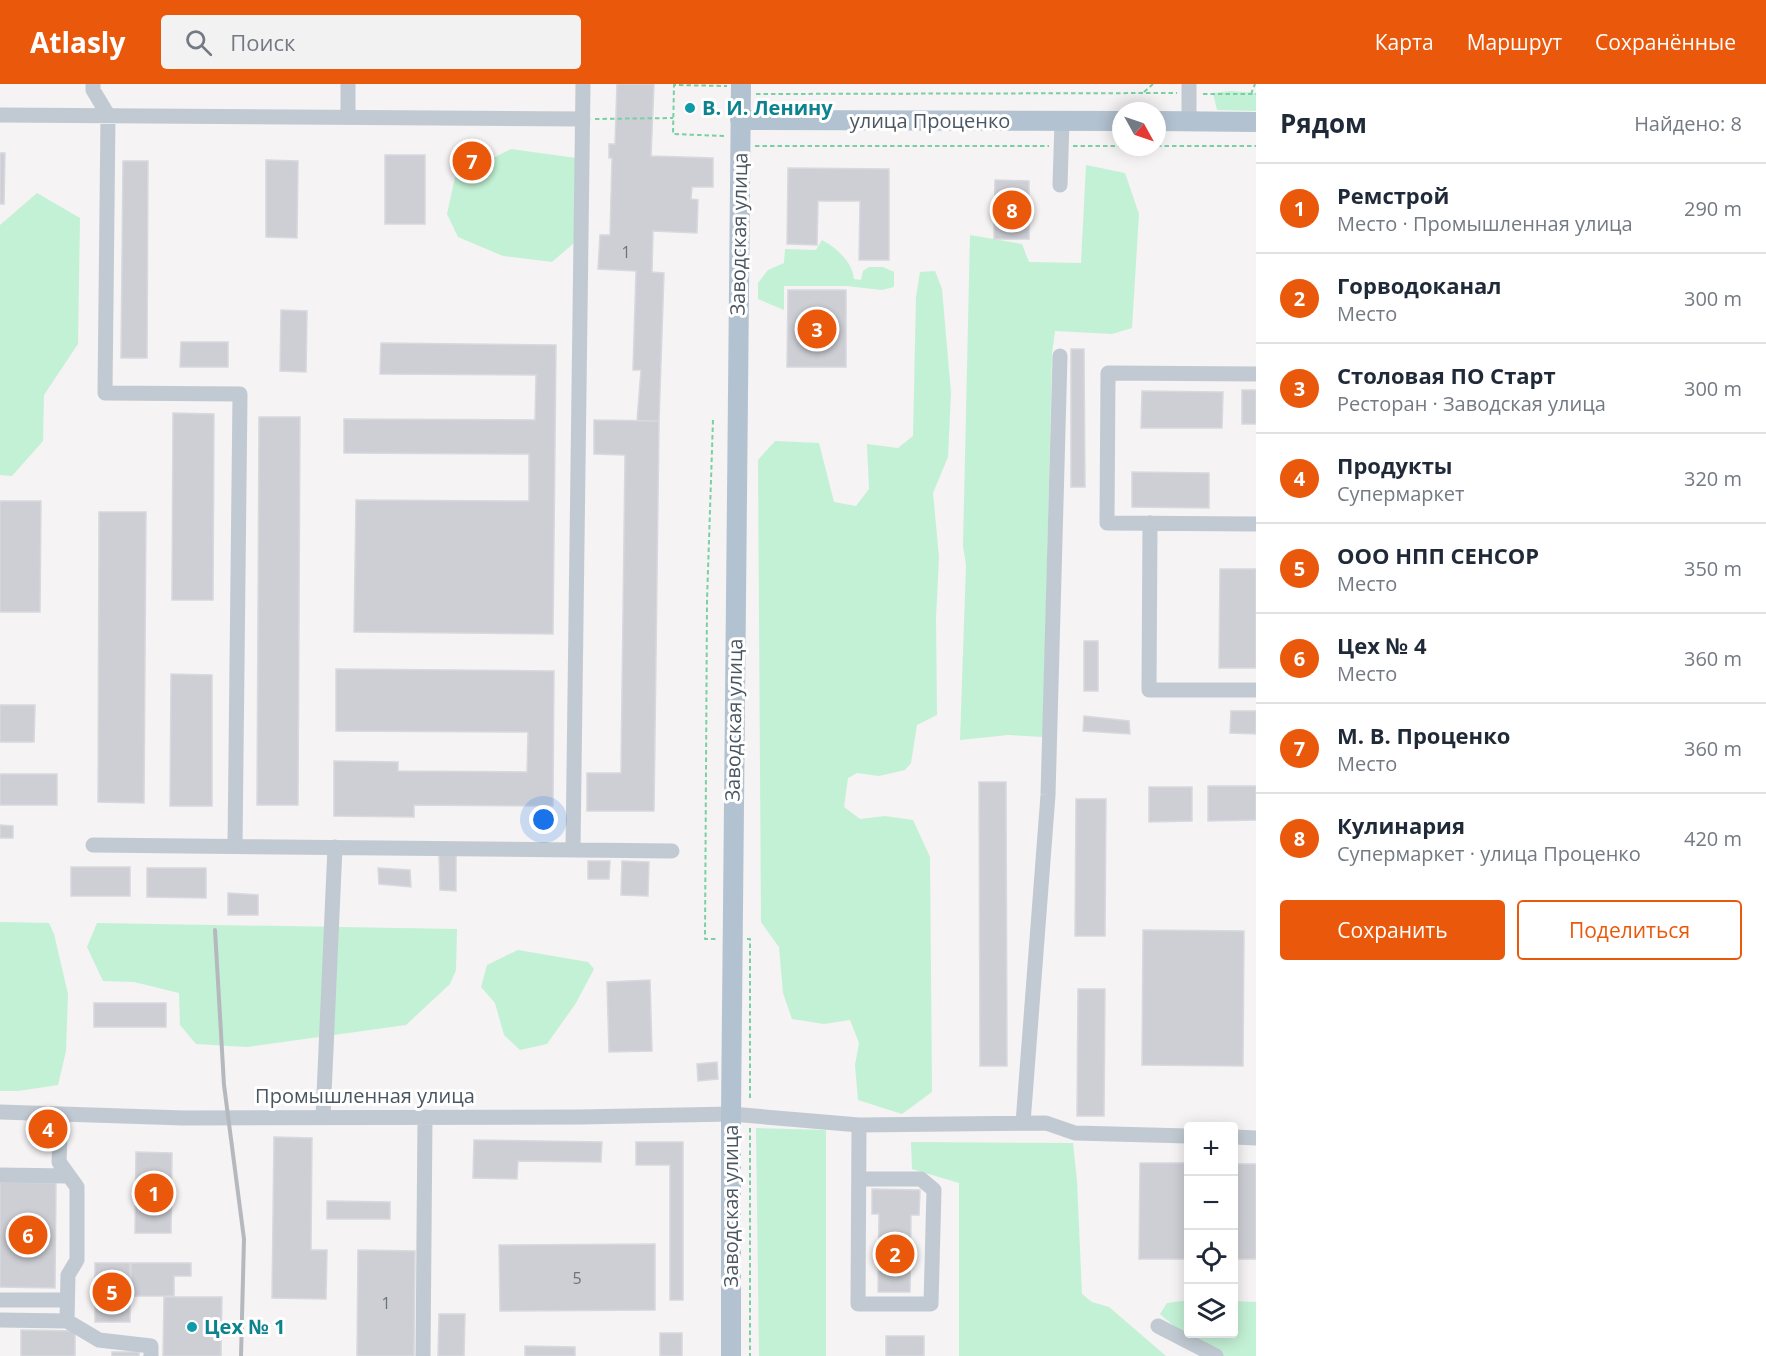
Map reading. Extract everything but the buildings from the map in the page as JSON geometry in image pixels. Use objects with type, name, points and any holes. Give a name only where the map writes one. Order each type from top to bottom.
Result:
[{"type":"main road","name":"Заводская улица","points":[[731,1356],[730,1114],[737,88]]},
{"type":"main road","name":"улица Проценко","points":[[736,134],[1112,121]]},
{"type":"main road","points":[[1166,121],[1256,122]]},
{"type":"street","points":[[93,84],[93,90],[108,116],[105,393],[240,394],[234,846]]},
{"type":"street","points":[[348,84],[348,117]]},
{"type":"street","points":[[573,849],[583,84]]},
{"type":"street","points":[[1189,89],[1189,121]]},
{"type":"street","points":[[0,115],[583,119]]},
{"type":"street","points":[[1060,185],[1062,121]]},
{"type":"street","points":[[1023,1123],[1048,795],[1060,356]]},
{"type":"street","points":[[1256,374],[1108,373],[1107,523],[1256,524]]},
{"type":"street","points":[[1150,523],[1149,690],[1256,690]]},
{"type":"street","points":[[93,845],[672,851]]},
{"type":"street","points":[[323,1118],[335,847]]},
{"type":"street","name":"Промышленная улица","points":[[0,1112],[184,1118],[730,1114],[859,1125],[1046,1124],[1075,1133],[1184,1136]]},
{"type":"street","points":[[61,1114],[59,1162],[77,1187],[77,1260],[68,1275],[67,1321]]},
{"type":"street","points":[[423,1356],[425,1118]]},
{"type":"street","points":[[859,1125],[858,1304],[932,1304],[934,1190],[921,1179],[859,1179]]},
{"type":"street","points":[[1238,1137],[1256,1138]]},
{"type":"street","points":[[0,1175],[69,1176]]},
{"type":"street","points":[[0,1300],[67,1300]]},
{"type":"street","points":[[0,1320],[67,1321],[99,1340],[151,1346],[151,1356]]},
{"type":"street","points":[[1158,1326],[1216,1356]]},
{"type":"path","points":[[1143,93],[1153,84]]},
{"type":"path","points":[[1251,94],[1255,84]]},
{"type":"path","points":[[1112,146],[673,134],[674,85],[737,88],[1143,93],[1189,89],[1256,94]]},
{"type":"path","points":[[583,119],[673,118]]},
{"type":"path","points":[[1166,146],[1256,146]]},
{"type":"green space","points":[[1231,91],[1256,93],[1256,111],[1217,110],[1213,93]]},
{"type":"green space","points":[[511,149],[576,158],[574,243],[552,262],[503,256],[458,237],[447,214],[455,177]]},
{"type":"green space","points":[[1086,165],[1125,173],[1139,214],[1132,328],[1112,334],[1055,331],[1052,354],[1043,737],[1008,735],[960,740],[966,565],[963,546],[970,235],[1022,244],[1029,262],[1081,263]]},
{"type":"green space","points":[[37,193],[80,218],[78,344],[44,395],[43,441],[12,476],[0,475],[0,225]]},
{"type":"green space","points":[[822,240],[843,256],[851,267],[854,279],[861,280],[863,271],[869,267],[883,267],[894,272],[894,287],[882,290],[846,286],[784,286],[784,310],[758,299],[758,283],[768,270],[784,263],[785,249],[816,250]]},
{"type":"green space","points":[[935,271],[942,289],[951,393],[948,457],[933,493],[939,557],[936,618],[937,715],[917,725],[911,763],[905,770],[879,776],[857,773],[848,778],[844,807],[860,819],[885,816],[913,820],[930,857],[932,1092],[902,1114],[858,1100],[855,1065],[859,1043],[850,1020],[824,1024],[792,1019],[783,993],[779,947],[761,922],[758,460],[775,441],[819,443],[834,502],[856,506],[869,489],[867,444],[898,448],[913,436],[916,297],[920,272]]},
{"type":"green space","points":[[0,922],[49,923],[54,934],[68,994],[66,1051],[58,1085],[18,1091],[0,1091]]},
{"type":"green space","points":[[97,923],[457,929],[456,970],[450,984],[406,1025],[247,1047],[196,1044],[180,1025],[179,993],[134,982],[103,981],[87,947]]},
{"type":"green space","points":[[518,950],[588,962],[594,969],[576,1003],[547,1044],[520,1050],[504,1035],[495,1003],[481,987],[487,965]]},
{"type":"green space","points":[[756,1128],[826,1130],[826,1356],[759,1356]]},
{"type":"green space","points":[[911,1142],[1073,1143],[1082,1294],[1092,1302],[1109,1307],[1166,1356],[959,1356],[959,1183],[912,1169]]},
{"type":"green space","points":[[1184,1301],[1184,1335],[1160,1314],[1167,1303]]},
{"type":"green space","points":[[1238,1301],[1256,1302],[1256,1356],[1209,1356],[1188,1338],[1238,1338]]},
{"type":"railway","points":[[215,930],[224,1085],[244,1239],[241,1356]]},
{"type":"place","name":"В. И. Ленину","points":[[690,108]]},
{"type":"place","name":"М. В. Проценко","points":[[472,161]]},
{"type":"place","name":"Кулинария","points":[[1012,210]]},
{"type":"place","name":"Столовая ПО Старт","points":[[817,329]]},
{"type":"place","name":"Продукты","points":[[48,1129]]},
{"type":"place","name":"Ремстрой","points":[[154,1193]]},
{"type":"place","name":"Цех № 4","points":[[28,1235]]},
{"type":"place","name":"Горводоканал","points":[[895,1254]]},
{"type":"place","name":"ООО НПП СЕНСОР","points":[[112,1292]]},
{"type":"place","name":"Цех № 1","points":[[192,1327]]}]
